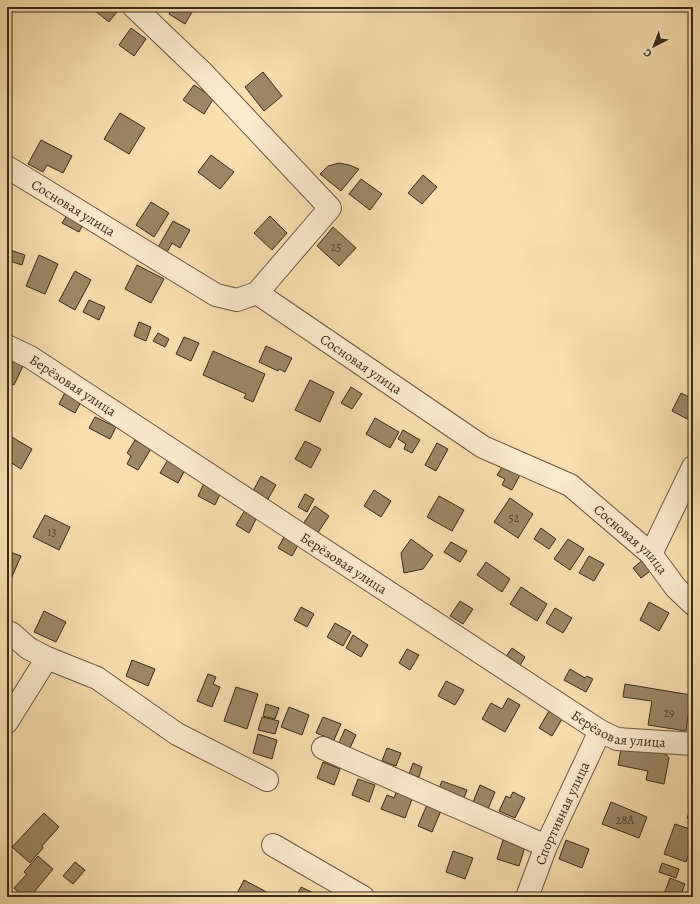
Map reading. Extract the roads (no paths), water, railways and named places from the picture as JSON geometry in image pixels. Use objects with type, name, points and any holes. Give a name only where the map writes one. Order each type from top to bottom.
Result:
[{"type":"street","points":[[134,7],[203,73],[330,208],[257,293]]},
{"type":"street","name":"Сосновая улица","points":[[7,168],[216,295],[237,300],[257,293],[484,447],[570,485],[651,554],[676,588],[693,604]]},
{"type":"street","name":"Берёзовая улица","points":[[7,346],[30,357],[600,731],[617,739],[693,744]]},
{"type":"street","points":[[651,554],[693,467]]},
{"type":"street","points":[[11,633],[28,648],[47,658],[97,678],[177,734],[267,780]]},
{"type":"street","points":[[7,722],[47,658]]},
{"type":"street","name":"Спортивная улица","points":[[527,897],[546,846],[600,731]]},
{"type":"street","points":[[323,748],[546,846]]},
{"type":"street","points":[[273,845],[363,897]]}]
